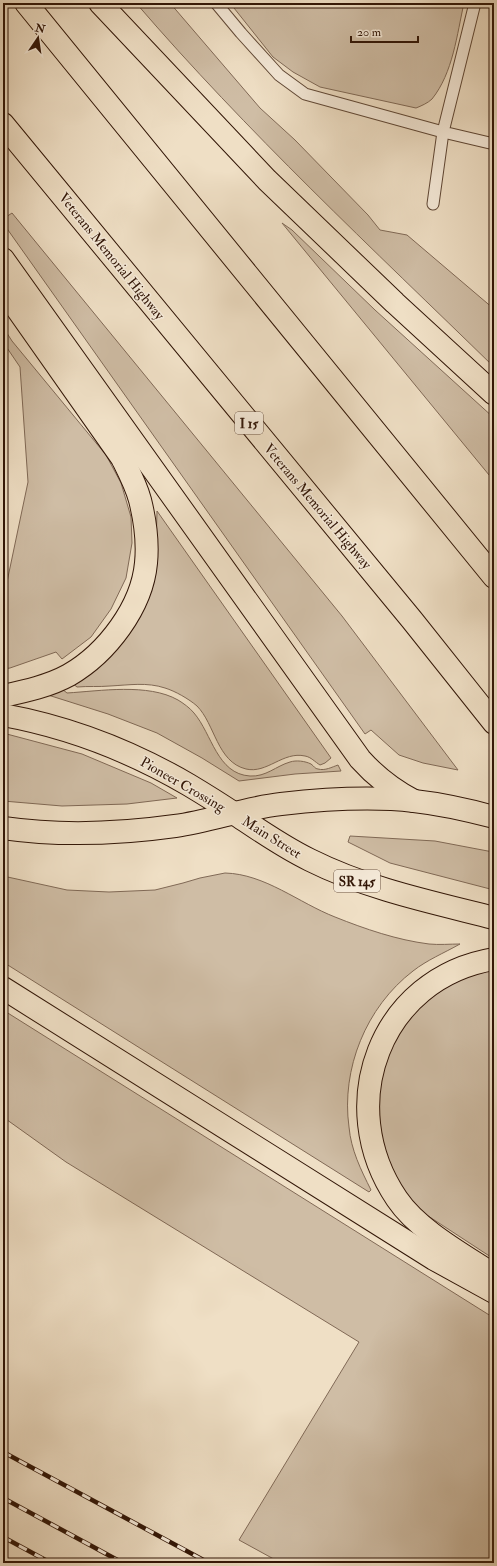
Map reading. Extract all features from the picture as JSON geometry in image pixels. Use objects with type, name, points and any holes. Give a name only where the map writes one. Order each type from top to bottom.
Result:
[{"type":"highway","points":[[26,3],[494,577]]},
{"type":"highway","points":[[100,3],[267,180],[395,303],[494,394]]},
{"type":"highway","name":"Veterans Memorial Highway","points":[[3,124],[412,620],[494,723]]},
{"type":"highway","points":[[3,260],[360,759],[387,785],[414,801]]},
{"type":"highway","points":[[3,289],[122,458],[133,480],[140,499],[146,541],[146,564],[141,585],[133,605],[112,639],[87,663],[69,675],[49,684],[3,696]]},
{"type":"highway","name":"Pioneer Crossing","points":[[3,715],[76,733],[109,745],[157,767],[233,813]]},
{"type":"highway","name":"Main Street","points":[[233,813],[277,805],[365,799],[414,801],[487,815]]},
{"type":"highway","name":"Main Street","points":[[233,813],[293,851],[344,876],[407,897],[494,918]]},
{"type":"highway","name":"Pioneer Crossing","points":[[3,828],[38,832],[102,833],[175,826],[233,813]]},
{"type":"highway","points":[[494,959],[475,963],[444,976],[426,988],[409,1003],[383,1040],[375,1061],[368,1096],[370,1138],[379,1168],[398,1200],[424,1227],[494,1275]]},
{"type":"highway","points":[[3,988],[434,1259],[494,1292]]},
{"type":"lane","points":[[216,3],[279,75],[305,94],[443,132],[494,144]]},
{"type":"lane","points":[[433,204],[443,132],[475,3]]},
{"type":"shaded area","points":[[136,3],[170,3],[260,108],[295,140],[368,215],[380,230],[407,235],[494,309],[494,367],[311,189],[222,98]]},
{"type":"shaded area","points":[[230,3],[464,3],[450,65],[445,77],[432,99],[416,108],[320,87],[293,72],[273,57]]},
{"type":"shaded area","points":[[12,213],[342,616],[458,770],[423,763],[399,755],[371,730],[365,734],[3,223],[3,219]]},
{"type":"shaded area","points":[[282,223],[292,230],[375,310],[494,418],[494,481]]},
{"type":"shaded area","points":[[3,327],[12,341],[106,455],[121,483],[131,517],[132,543],[126,578],[111,609],[91,637],[62,659],[56,652],[3,669],[3,601],[28,482],[20,367],[3,342]]},
{"type":"shaded area","points":[[157,511],[331,758],[325,763],[320,765],[311,758],[297,755],[254,770],[246,769],[236,765],[222,751],[208,722],[197,706],[177,693],[165,688],[151,685],[138,684],[77,687],[72,683],[104,659],[156,549]]},
{"type":"shaded area","points":[[62,689],[67,693],[124,689],[153,691],[178,700],[194,713],[216,752],[223,761],[239,774],[250,776],[261,775],[292,761],[309,763],[316,768],[323,770],[338,765],[341,771],[295,774],[239,781],[157,733],[108,714],[48,695]]},
{"type":"shaded area","points":[[3,733],[82,754],[151,783],[177,798],[127,804],[62,806],[3,801]]},
{"type":"shaded area","points":[[350,836],[435,841],[493,852],[494,890],[390,863],[348,842]]},
{"type":"shaded area","points":[[225,873],[254,878],[282,890],[322,911],[381,934],[429,944],[460,944],[418,967],[396,986],[382,1002],[360,1041],[353,1062],[349,1083],[349,1127],[354,1152],[371,1190],[369,1192],[3,962],[3,876],[67,890],[109,892],[155,890]]},
{"type":"shaded area","points":[[494,970],[494,1259],[419,1210],[391,1177],[372,1111],[392,1030],[456,974]]},
{"type":"shaded area","points":[[3,1010],[494,1318],[494,1563],[281,1563],[239,1540],[359,1342],[66,1162],[3,1117]]},
{"type":"railway","points":[[3,1452],[209,1563]]},
{"type":"railway","points":[[3,1498],[123,1563]]},
{"type":"railway","points":[[3,1537],[51,1563]]}]
